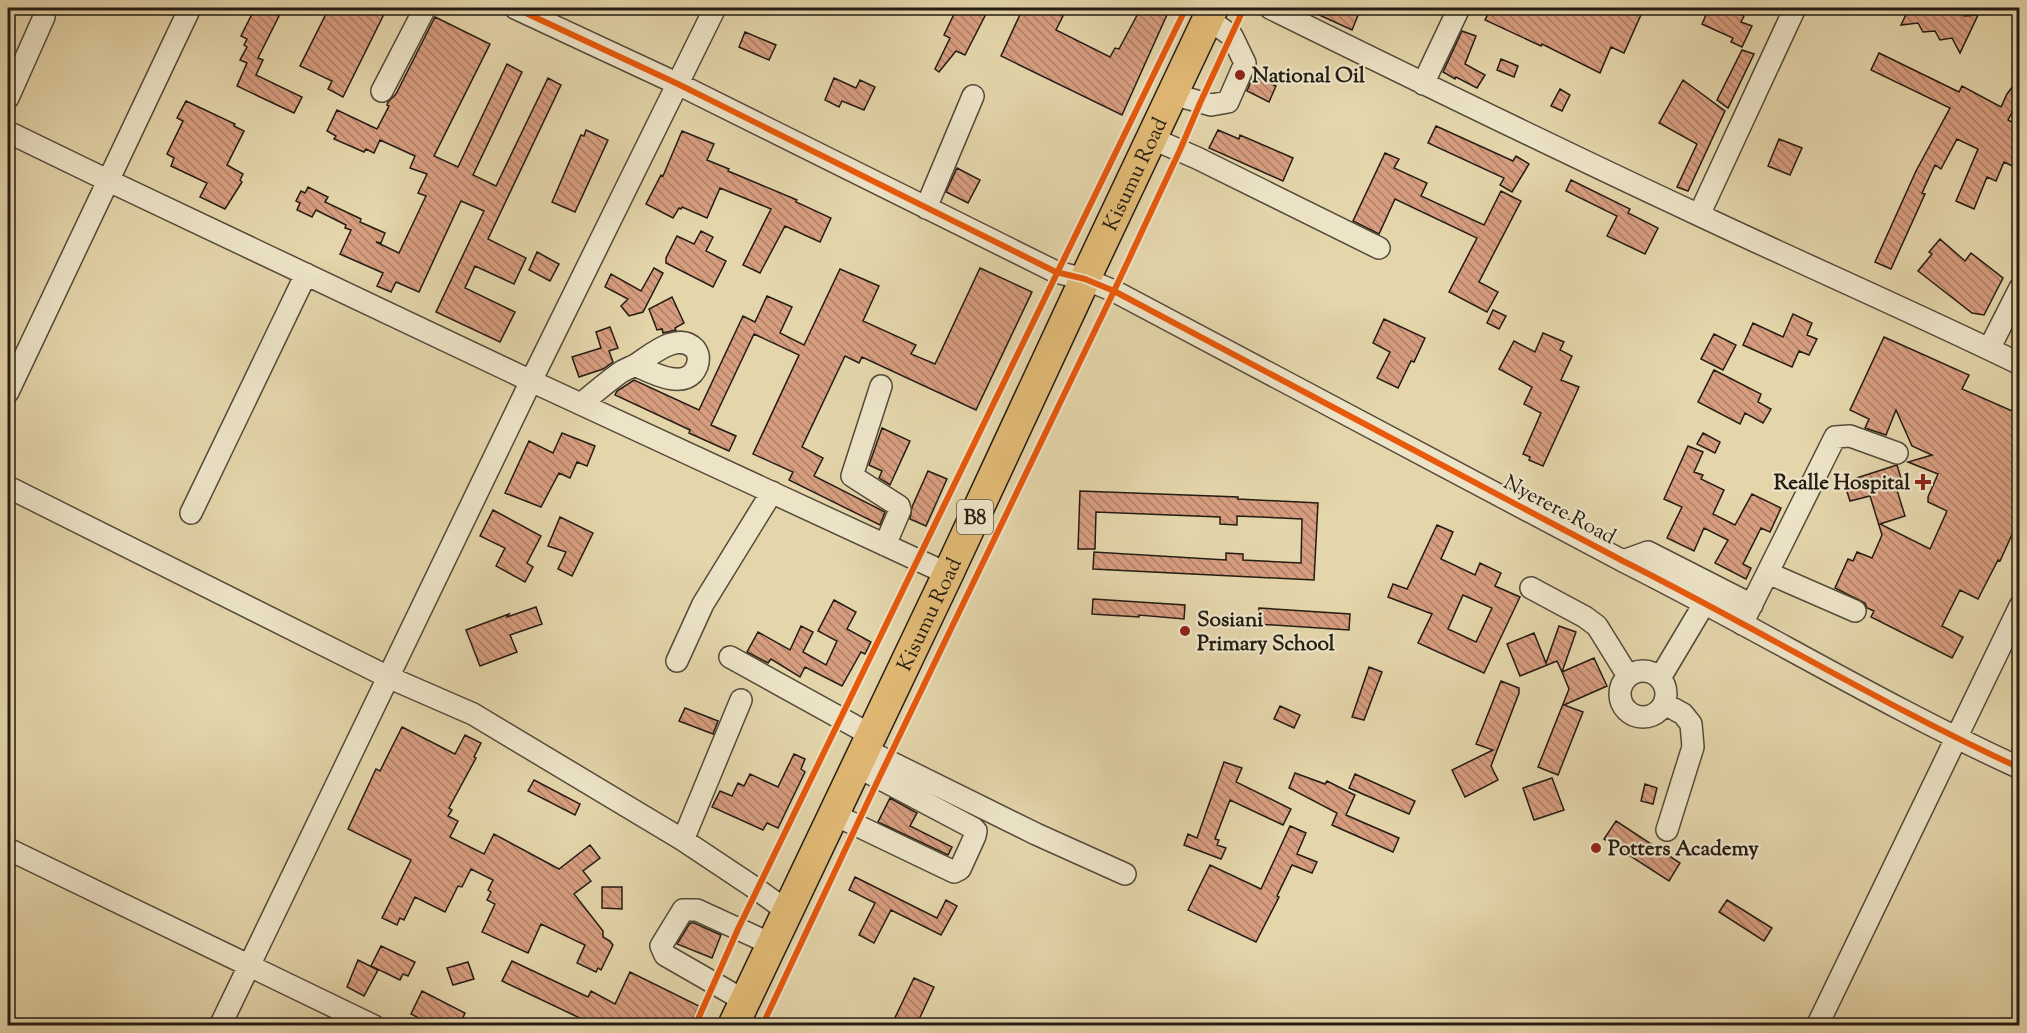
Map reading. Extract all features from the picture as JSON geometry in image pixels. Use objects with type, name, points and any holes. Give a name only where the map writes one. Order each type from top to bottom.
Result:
[{"type":"highway","name":"Kisumu Road","points":[[739,1013],[1211,13]]},
{"type":"street","points":[[8,392],[190,8]]},
{"type":"street","points":[[382,91],[425,8]]},
{"type":"street","name":"Nyerere Road","points":[[515,8],[678,84],[1056,272],[1085,279],[1114,291],[1623,561],[1687,582],[1704,604],[1747,614],[1956,739],[2019,768]]},
{"type":"street","points":[[220,1026],[531,381],[715,8]]},
{"type":"street","points":[[1270,8],[1423,84],[1699,215],[2019,363]]},
{"type":"street","points":[[1423,84],[1459,8]]},
{"type":"street","points":[[1699,215],[1795,8]]},
{"type":"street","points":[[1172,94],[1211,105],[1228,102],[1245,63],[1232,36],[1211,13]]},
{"type":"street","points":[[8,98],[44,17]]},
{"type":"street","points":[[926,208],[973,96]]},
{"type":"street","points":[[8,132],[531,381],[948,574]]},
{"type":"street","points":[[1151,138],[1189,154],[1379,248]]},
{"type":"street","points":[[191,513],[306,274]]},
{"type":"street","points":[[1989,349],[2019,288]]},
{"type":"street","points":[[581,404],[616,375],[635,365]]},
{"type":"street","points":[[881,386],[852,476],[899,506],[900,510],[885,545]]},
{"type":"street","points":[[1687,582],[1747,614],[1835,437],[1850,436],[1897,453]]},
{"type":"street","points":[[8,487],[388,677],[473,714],[683,840],[787,911]]},
{"type":"street","points":[[677,661],[703,604],[772,492]]},
{"type":"street","points":[[1768,573],[1855,611]]},
{"type":"street","points":[[1531,588],[1585,617],[1597,626],[1628,676]]},
{"type":"street","points":[[1660,678],[1704,604]]},
{"type":"street","points":[[1817,1026],[2019,606]]},
{"type":"street","points":[[730,657],[976,831],[960,870],[954,872],[833,814]]},
{"type":"street","points":[[1641,671],[1660,678],[1666,690],[1665,704],[1661,710],[1649,717],[1629,713],[1621,702],[1620,695],[1620,688],[1628,676],[1641,671]]},
{"type":"street","points":[[683,840],[741,700]]},
{"type":"street","points":[[1665,704],[1683,714],[1691,724],[1693,747],[1667,830]]},
{"type":"street","points":[[864,750],[1036,834],[1125,874]]},
{"type":"street","points":[[8,849],[374,1026]]},
{"type":"street","points":[[739,1013],[665,955],[661,946],[683,910],[688,909],[697,910],[771,944]]},
{"type":"building","points":[[255,8],[283,8],[258,58],[263,60],[256,75],[302,97],[294,113],[237,86],[247,63],[240,60],[247,47],[244,45],[247,39],[241,36]]},
{"type":"building","points":[[329,8],[387,8],[343,97],[328,89],[332,81],[300,66]]},
{"type":"building","points":[[957,8],[989,8],[965,55],[956,51],[939,72],[935,69],[950,38],[944,35]]},
{"type":"building","points":[[1023,8],[1067,8],[1056,30],[1110,57],[1115,48],[1119,49],[1141,8],[1170,8],[1122,115],[1001,56]]},
{"type":"building","points":[[1304,8],[1361,8],[1352,30]]},
{"type":"building","points":[[1491,8],[1644,8],[1624,53],[1611,47],[1600,73],[1542,44],[1541,46],[1485,20]]},
{"type":"building","points":[[1709,8],[1726,8],[1744,16],[1741,22],[1752,26],[1742,47],[1731,42],[1733,38],[1702,24]]},
{"type":"building","points":[[1909,8],[1959,9],[1964,16],[1978,15],[1960,53],[1952,38],[1940,40],[1935,31],[1923,32],[1918,23],[1901,25]]},
{"type":"building","points":[[435,17],[490,44],[434,156],[458,167],[507,64],[522,72],[473,175],[496,186],[548,78],[561,85],[488,239],[526,258],[514,284],[475,266],[465,288],[515,312],[500,342],[436,312],[484,211],[461,201],[419,292],[396,282],[391,292],[377,286],[383,273],[340,254],[351,230],[345,228],[346,225],[316,210],[312,217],[297,210],[300,203],[296,201],[301,191],[305,193],[308,187],[328,197],[325,202],[385,233],[381,243],[376,242],[399,253],[426,196],[418,193],[427,174],[410,168],[415,156],[380,140],[374,153],[366,149],[364,152],[334,139],[336,136],[327,131],[337,110],[377,129],[389,106],[388,102],[396,94]]},
{"type":"building","points":[[1462,31],[1476,36],[1465,64],[1485,75],[1477,88],[1443,72]]},
{"type":"building","points":[[745,32],[776,45],[769,60],[739,47]]},
{"type":"building","points":[[1742,50],[1754,54],[1728,108],[1717,100]]},
{"type":"building","points":[[1879,53],[1959,92],[1962,86],[2001,107],[2019,78],[2019,100],[2008,120],[2019,126],[2019,169],[2004,162],[1996,181],[1987,177],[1974,209],[1956,201],[1978,149],[1957,139],[1941,169],[1935,165],[1922,193],[1925,194],[1891,269],[1875,262],[1916,171],[1950,108],[1871,70]]},
{"type":"building","points":[[1501,59],[1518,66],[1514,77],[1497,70]]},
{"type":"building","points":[[1253,76],[1276,86],[1269,102],[1247,91]]},
{"type":"building","points":[[834,78],[856,88],[860,80],[875,87],[864,110],[842,101],[839,107],[825,100]]},
{"type":"building","points":[[1683,80],[1725,111],[1688,191],[1677,187],[1697,144],[1659,123]]},
{"type":"building","points":[[1560,89],[1570,95],[1562,111],[1551,106]]},
{"type":"building","points":[[186,101],[235,124],[234,126],[244,131],[227,165],[243,174],[240,180],[242,182],[225,209],[200,197],[207,183],[171,166],[174,158],[167,154],[183,121],[177,118]]},
{"type":"building","points":[[1436,126],[1513,161],[1516,156],[1529,164],[1512,192],[1500,185],[1504,178],[1428,143]]},
{"type":"building","points":[[586,130],[608,140],[575,212],[552,202],[581,135],[584,136]]},
{"type":"building","points":[[1218,130],[1239,139],[1240,135],[1293,158],[1283,181],[1209,148]]},
{"type":"building","points":[[682,131],[714,144],[707,160],[797,200],[796,202],[831,218],[820,242],[785,226],[760,273],[743,265],[771,209],[720,188],[707,218],[682,207],[673,218],[646,204],[661,175],[663,176]]},
{"type":"building","points":[[1779,139],[1802,148],[1790,175],[1768,166]]},
{"type":"building","points":[[1385,153],[1399,159],[1394,168],[1427,183],[1421,196],[1484,225],[1501,191],[1521,201],[1479,282],[1498,292],[1487,312],[1449,292],[1477,238],[1395,199],[1379,234],[1353,221]]},
{"type":"building","points":[[957,168],[980,180],[968,203],[946,192]]},
{"type":"building","points":[[1571,180],[1630,209],[1628,213],[1658,228],[1645,254],[1607,236],[1617,216],[1566,191]]},
{"type":"building","points":[[701,231],[713,237],[706,251],[726,261],[713,287],[666,263],[666,258],[677,236],[694,244]]},
{"type":"building","points":[[1940,239],[1965,261],[1971,253],[2003,278],[1984,315],[1972,313],[1918,271],[1932,254],[1929,252]]},
{"type":"building","points":[[537,252],[559,264],[550,281],[529,270]]},
{"type":"building","points":[[654,268],[663,273],[643,312],[629,316],[621,306],[628,299],[605,287],[611,274],[641,291]]},
{"type":"building","points":[[980,268],[1032,292],[976,410],[862,357],[859,363],[845,356],[802,447],[823,458],[814,476],[885,512],[880,525],[789,480],[793,472],[753,454],[799,355],[754,334],[711,425],[736,436],[729,451],[615,395],[617,391],[634,380],[699,410],[743,316],[755,322],[767,296],[792,307],[780,333],[804,345],[840,269],[879,286],[863,321],[916,345],[911,354],[935,364]]},
{"type":"building","points":[[672,297],[684,323],[675,328],[676,330],[663,333],[662,329],[657,330],[649,309]]},
{"type":"building","points":[[1493,310],[1506,316],[1499,329],[1487,323]]},
{"type":"building","points":[[1793,314],[1812,323],[1807,335],[1817,339],[1809,355],[1799,351],[1792,367],[1743,345],[1753,323],[1783,337]]},
{"type":"building","points":[[1384,319],[1425,338],[1398,388],[1377,378],[1390,352],[1373,343]]},
{"type":"building","points":[[610,327],[618,348],[609,351],[613,362],[603,369],[579,377],[572,357],[601,348],[596,332]]},
{"type":"building","points":[[1543,333],[1564,342],[1560,350],[1572,356],[1561,380],[1579,387],[1543,466],[1529,460],[1530,457],[1523,454],[1541,413],[1524,404],[1532,387],[1499,369],[1514,341],[1535,352]]},
{"type":"building","points":[[1714,334],[1736,345],[1723,370],[1701,359]]},
{"type":"building","points":[[1884,337],[1969,375],[1962,389],[2019,414],[2019,519],[2000,561],[1998,560],[1978,599],[1960,590],[1942,626],[1963,637],[1952,658],[1871,617],[1874,611],[1867,608],[1865,603],[1835,588],[1848,559],[1853,561],[1857,552],[1872,558],[1882,535],[1870,496],[1850,501],[1844,482],[1897,465],[1903,485],[1896,487],[1905,516],[1880,524],[1930,549],[1947,511],[1928,502],[1938,474],[1908,462],[1932,455],[1912,446],[1896,410],[1886,435],[1865,428],[1869,419],[1850,410]]},
{"type":"building","points":[[1714,370],[1761,394],[1758,402],[1771,409],[1763,423],[1745,413],[1740,424],[1698,402]]},
{"type":"building","points":[[882,428],[910,441],[890,485],[879,478],[882,471],[869,465]]},
{"type":"building","points":[[562,433],[595,446],[587,466],[577,462],[570,478],[559,473],[541,507],[505,493],[529,441],[553,453]]},
{"type":"building","points":[[1703,433],[1720,442],[1715,453],[1697,444]]},
{"type":"building","points":[[1688,446],[1703,452],[1694,472],[1703,475],[1701,479],[1724,490],[1713,514],[1735,525],[1752,494],[1781,508],[1770,532],[1761,528],[1743,564],[1751,568],[1746,579],[1715,563],[1728,540],[1704,528],[1694,551],[1667,538],[1682,507],[1664,499]]},
{"type":"building","points":[[928,471],[947,479],[926,526],[910,519],[912,507]]},
{"type":"building","points":[[1080,491],[1238,497],[1238,499],[1318,503],[1314,580],[1093,569],[1094,552],[1226,560],[1226,553],[1243,554],[1243,560],[1301,563],[1302,519],[1237,516],[1237,525],[1220,524],[1220,517],[1096,512],[1095,549],[1078,549]]},
{"type":"building","points":[[493,510],[541,536],[527,563],[533,567],[525,582],[496,566],[505,548],[480,536]]},
{"type":"building","points":[[560,517],[593,533],[572,576],[558,569],[566,552],[548,546]]},
{"type":"building","points":[[1437,525],[1453,532],[1441,559],[1475,575],[1480,563],[1501,573],[1495,586],[1520,597],[1484,673],[1418,643],[1432,614],[1388,597],[1393,584],[1407,589]],"holes":[[[1463,595],[1492,608],[1476,642],[1448,629]]]},
{"type":"building","points":[[1093,599],[1185,605],[1184,619],[1092,614]]},
{"type":"building","points":[[834,600],[856,612],[847,629],[871,642],[865,654],[861,652],[842,686],[805,667],[800,677],[771,659],[768,663],[747,652],[758,632],[790,650],[801,626],[813,632],[803,652],[826,665],[837,641],[818,631]]},
{"type":"building","points":[[536,607],[542,624],[510,635],[517,652],[480,666],[466,630]]},
{"type":"building","points":[[1259,608],[1350,614],[1349,630],[1258,624]]},
{"type":"building","points":[[1559,626],[1576,632],[1562,672],[1557,661],[1520,676],[1507,644],[1534,633],[1546,663]]},
{"type":"building","points":[[1594,658],[1607,686],[1564,705],[1583,712],[1558,775],[1538,767],[1569,689],[1562,672]]},
{"type":"building","points":[[1369,667],[1382,672],[1364,720],[1352,717]]},
{"type":"building","points":[[1501,681],[1519,688],[1519,693],[1491,766],[1498,780],[1465,797],[1452,770],[1493,750],[1476,744]]},
{"type":"building","points":[[1280,706],[1300,715],[1294,728],[1274,719]]},
{"type":"building","points":[[685,708],[718,721],[713,734],[679,721]]},
{"type":"building","points":[[402,727],[455,754],[465,735],[481,743],[474,757],[476,758],[449,808],[452,810],[448,816],[458,821],[450,837],[484,854],[494,834],[559,869],[590,845],[600,858],[583,871],[591,881],[574,894],[603,931],[603,937],[613,945],[601,970],[598,968],[596,972],[577,963],[585,945],[541,924],[528,953],[482,932],[495,904],[487,900],[491,892],[488,890],[493,880],[471,869],[462,887],[458,886],[445,912],[415,897],[404,920],[400,918],[397,925],[382,918],[411,860],[348,829],[376,769],[380,771]]},
{"type":"building","points":[[794,754],[805,759],[801,769],[805,772],[778,828],[767,823],[763,830],[712,807],[720,791],[732,796],[738,783],[744,786],[750,774],[778,787]]},
{"type":"building","points":[[1224,762],[1242,768],[1236,782],[1291,809],[1283,825],[1230,800],[1215,839],[1219,840],[1217,845],[1226,848],[1221,859],[1184,845],[1188,834],[1197,838]]},
{"type":"building","points":[[1295,773],[1325,784],[1327,781],[1355,795],[1346,815],[1399,838],[1393,852],[1332,825],[1337,813],[1289,788]]},
{"type":"building","points":[[1355,774],[1415,801],[1409,814],[1349,788]]},
{"type":"building","points":[[1552,778],[1564,810],[1534,820],[1523,788]]},
{"type":"building","points":[[534,780],[580,804],[575,815],[528,791]]},
{"type":"building","points":[[1645,784],[1657,788],[1653,804],[1641,801]]},
{"type":"building","points":[[890,798],[917,813],[910,826],[952,847],[948,855],[878,822]]},
{"type":"building","points":[[1616,821],[1680,863],[1669,881],[1604,839]]},
{"type":"building","points":[[1290,826],[1306,833],[1297,854],[1317,862],[1312,873],[1292,865],[1256,942],[1188,910],[1210,865],[1261,889]]},
{"type":"building","points":[[855,877],[937,918],[946,900],[957,906],[941,935],[891,910],[874,943],[859,935],[875,903],[849,890]]},
{"type":"building","points":[[602,887],[622,887],[622,909],[602,908]]},
{"type":"building","points":[[1727,900],[1772,928],[1764,941],[1719,912]]},
{"type":"building","points":[[690,923],[721,935],[712,958],[677,944]]},
{"type":"building","points":[[381,946],[415,962],[408,976],[403,974],[400,980],[371,966]]},
{"type":"building","points":[[358,960],[378,970],[364,996],[347,987]]},
{"type":"building","points":[[512,961],[588,997],[591,991],[615,1004],[630,972],[699,1006],[690,1026],[582,1026],[584,1020],[502,981]]},
{"type":"building","points":[[468,962],[474,979],[453,985],[447,968]]},
{"type":"building","points":[[914,978],[934,987],[916,1026],[891,1026]]},
{"type":"building","points":[[422,991],[465,1013],[459,1026],[434,1026],[411,1014]]},
{"type":"cycle path","points":[[515,8],[678,84],[1056,272],[1085,279],[1114,291],[1919,719],[2020,768]]},
{"type":"cycle path","points":[[695,1026],[738,929],[1186,8]]},
{"type":"cycle path","points":[[762,1026],[1114,291],[1244,8]]},
{"type":"place","name":"National Oil","points":[[1240,75]]},
{"type":"place","name":"Realle Hospital","points":[[1923,482]]},
{"type":"place","name":"Sosiani Primary School","points":[[1185,631]]},
{"type":"place","name":"Potters Academy","points":[[1596,848]]}]
